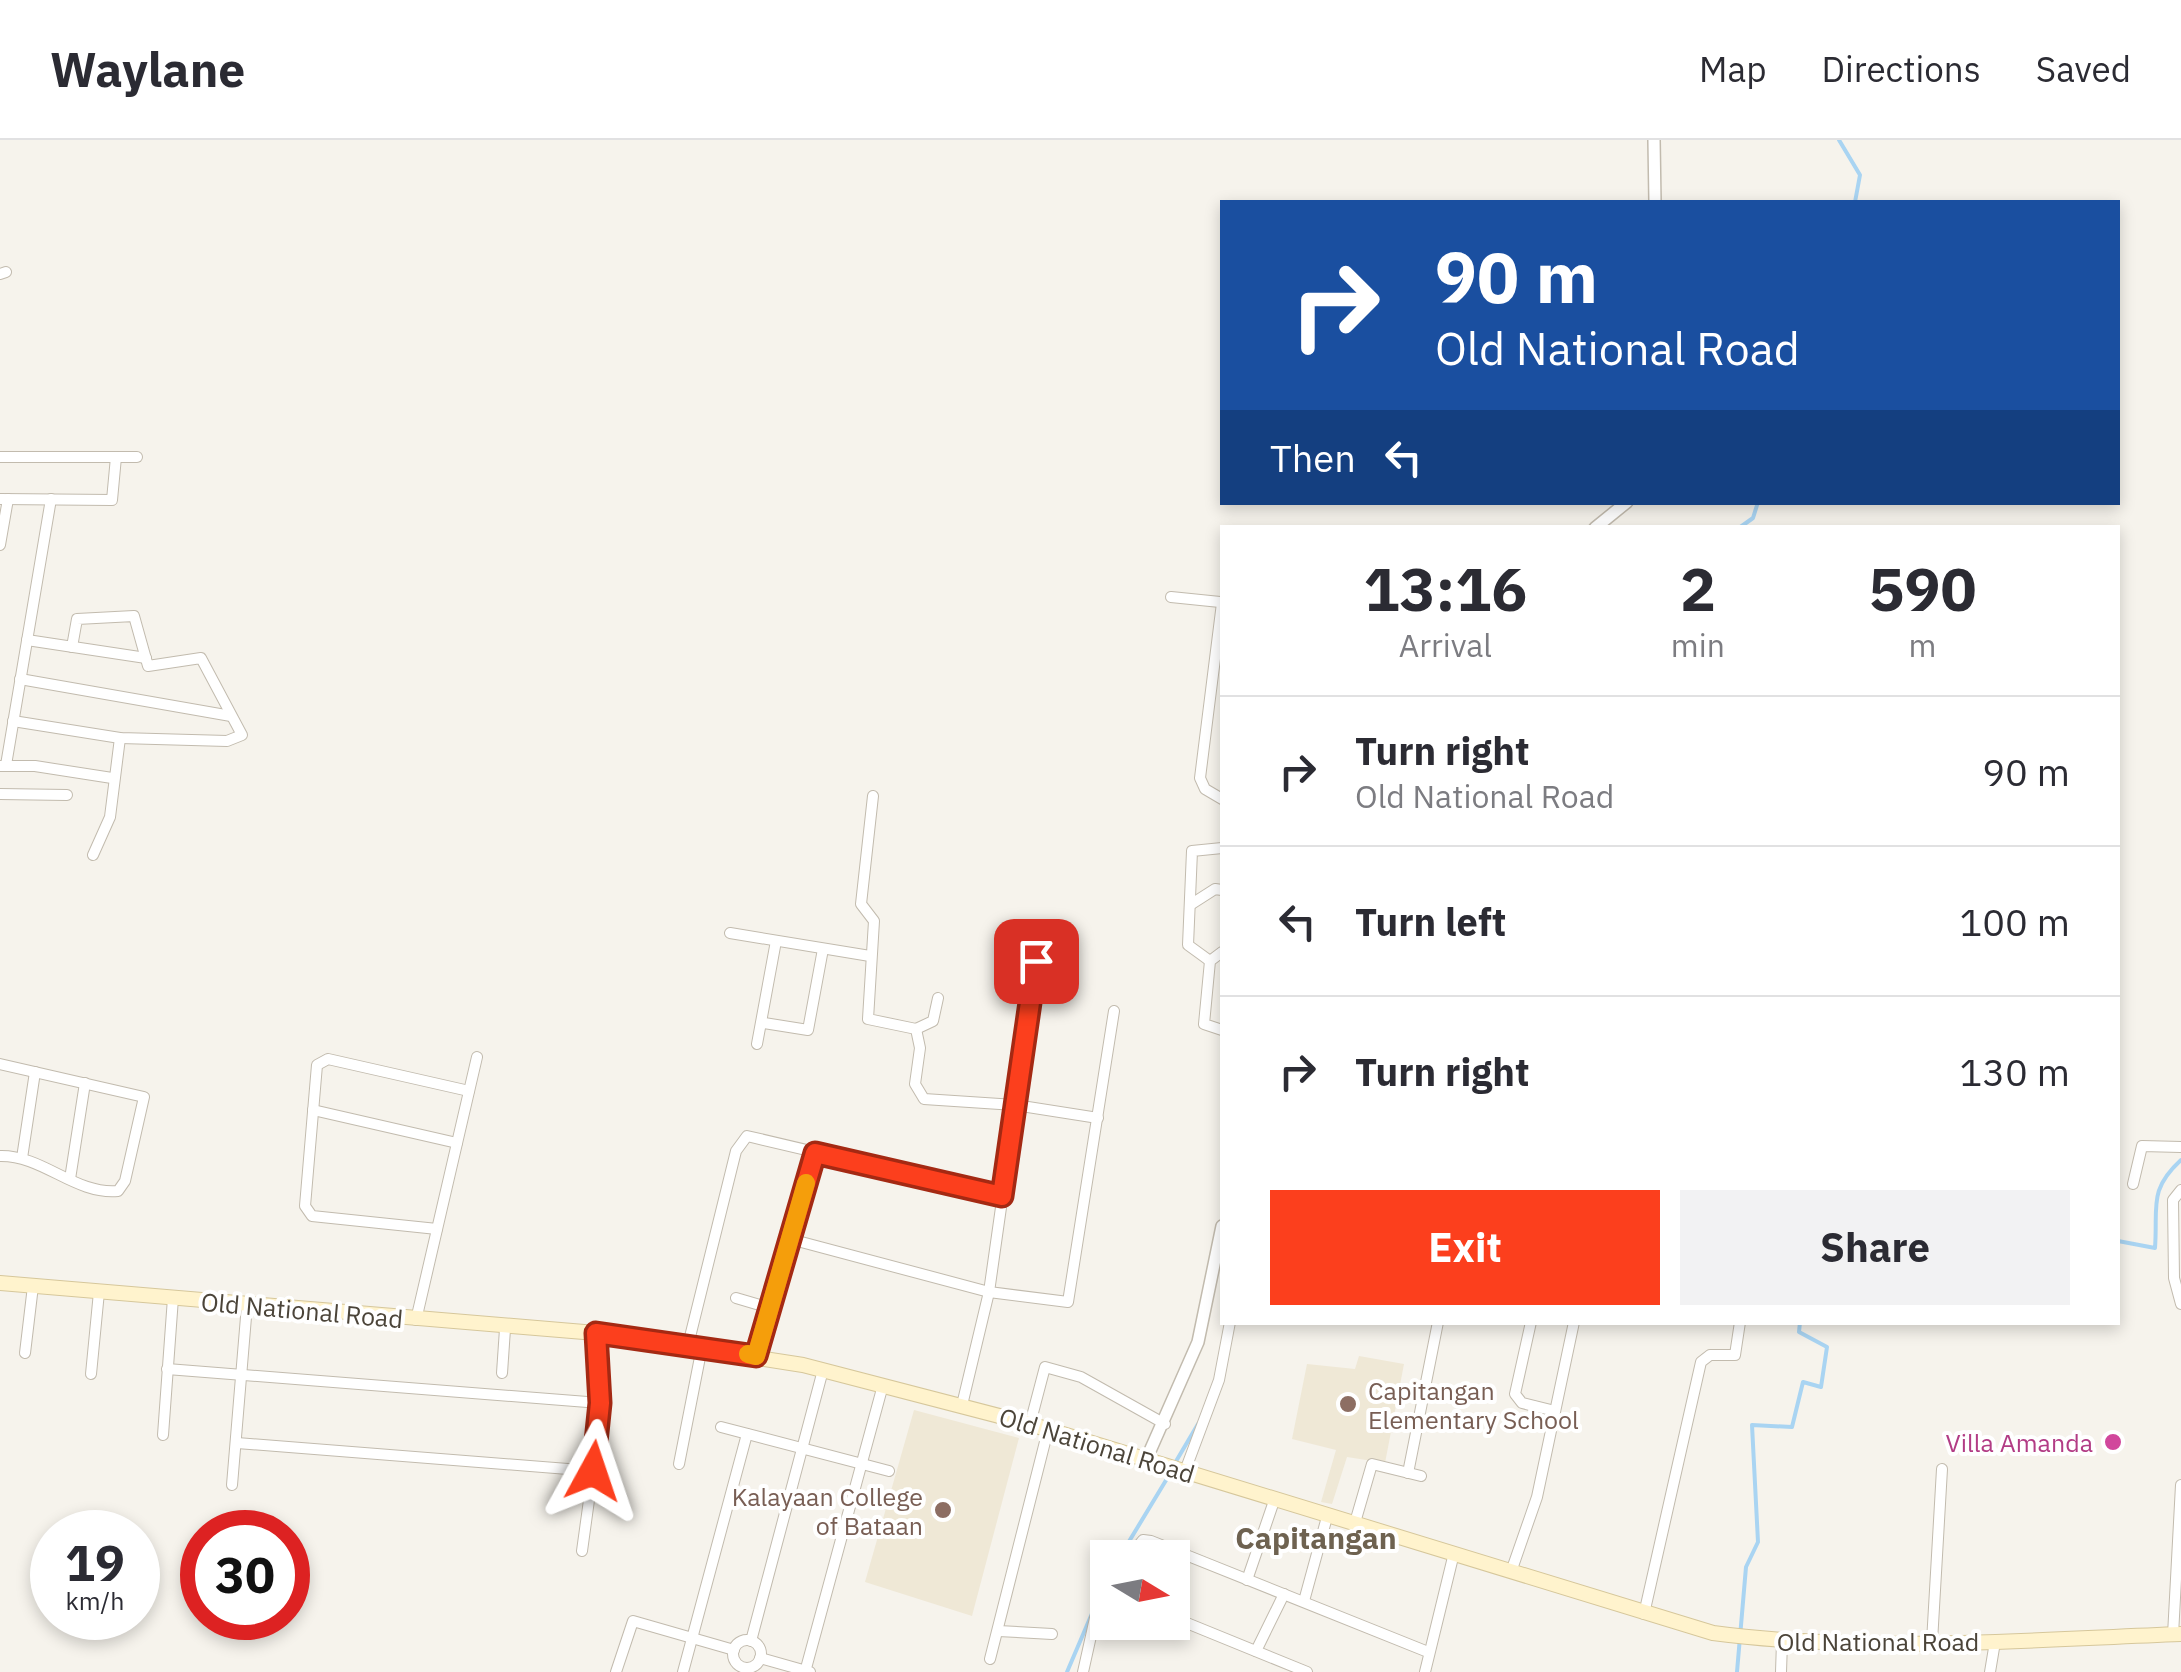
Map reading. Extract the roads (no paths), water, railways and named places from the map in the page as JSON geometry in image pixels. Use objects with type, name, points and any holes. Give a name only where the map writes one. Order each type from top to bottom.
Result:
[{"type":"main road","name":"Old National Road","points":[[0,1283],[505,1329],[596,1333],[756,1356],[1030,1424],[1327,1518],[1512,1569],[1644,1614],[1742,1637],[1782,1642],[1995,1642],[2177,1634]]},
{"type":"street","points":[[1654,140],[1655,200]]},
{"type":"street","points":[[0,545],[4,499],[112,500],[116,456]]},
{"type":"street","points":[[0,457],[137,456]]},
{"type":"street","points":[[51,499],[3,765],[112,778]]},
{"type":"street","points":[[1599,525],[1624,505]]},
{"type":"street","points":[[1171,598],[1220,603]]},
{"type":"street","points":[[13,722],[120,738],[226,740],[242,736],[201,658],[149,667],[134,616],[77,619],[72,646]]},
{"type":"street","points":[[1220,626],[1218,671],[1200,778],[1205,789],[1220,798]]},
{"type":"street","points":[[27,640],[146,658]]},
{"type":"street","points":[[20,679],[232,716]]},
{"type":"street","points":[[93,854],[110,817],[120,738]]},
{"type":"street","points":[[0,794],[67,795]]},
{"type":"street","points":[[872,796],[860,904],[874,921],[868,1019],[916,1029],[932,1021],[938,998]]},
{"type":"street","points":[[1210,961],[1188,945],[1192,851],[1220,848]]},
{"type":"street","points":[[1190,905],[1220,890]]},
{"type":"street","points":[[730,933],[870,956]]},
{"type":"street","points":[[758,1044],[776,940]]},
{"type":"street","points":[[764,1023],[808,1030],[823,948]]},
{"type":"street","points":[[1220,954],[1210,961],[1204,1024],[1220,1029]]},
{"type":"street","points":[[962,1406],[988,1292],[1036,961]]},
{"type":"street","points":[[790,1239],[988,1292],[1068,1302],[1114,1011]]},
{"type":"street","points":[[916,1029],[920,1048],[915,1084],[924,1100],[1015,1106],[1098,1118]]},
{"type":"street","points":[[416,1320],[477,1057]]},
{"type":"street","points":[[437,1229],[312,1216],[305,1206],[317,1064],[328,1059],[469,1091]]},
{"type":"street","points":[[0,1064],[144,1097],[124,1181],[118,1191],[103,1192],[22,1158],[0,1156]]},
{"type":"street","points":[[22,1158],[35,1072]]},
{"type":"street","points":[[70,1180],[84,1083]]},
{"type":"street","points":[[313,1110],[457,1142]]},
{"type":"street","points":[[679,1464],[695,1346],[740,1142],[748,1136],[1002,1196]]},
{"type":"street","points":[[2134,1184],[2142,1146],[2181,1147]]},
{"type":"street","points":[[756,1356],[815,1153]]},
{"type":"street","points":[[2181,1190],[2173,1200],[2174,1278],[2181,1303]]},
{"type":"street","points":[[1146,1460],[1198,1342],[1220,1236]]},
{"type":"street","points":[[26,1353],[33,1286]]},
{"type":"street","points":[[90,1374],[99,1292]]},
{"type":"street","points":[[162,1435],[172,1298]]},
{"type":"street","points":[[736,1298],[770,1308]]},
{"type":"street","points":[[232,1485],[247,1305]]},
{"type":"street","points":[[1176,1468],[1219,1380],[1229,1325]]},
{"type":"street","points":[[1408,1472],[1437,1325]]},
{"type":"street","points":[[1530,1325],[1516,1394],[1522,1403],[1555,1411]]},
{"type":"street","points":[[1512,1569],[1537,1497],[1573,1325]]},
{"type":"street","points":[[1644,1614],[1700,1362],[1710,1355],[1736,1355],[1740,1325]]},
{"type":"street","points":[[502,1373],[505,1329]]},
{"type":"street","points":[[582,1550],[600,1403],[596,1333]]},
{"type":"street","points":[[1030,1424],[1045,1367],[1094,1384],[1164,1424]]},
{"type":"street","points":[[167,1369],[600,1403]]},
{"type":"street","points":[[751,1641],[824,1370]]},
{"type":"street","points":[[760,1658],[807,1672],[883,1385]]},
{"type":"street","points":[[721,1427],[889,1471]]},
{"type":"street","points":[[990,1660],[1048,1430]]},
{"type":"street","points":[[683,1672],[748,1434]]},
{"type":"street","points":[[236,1443],[593,1471]]},
{"type":"street","points":[[1354,1526],[1372,1464],[1421,1476]]},
{"type":"street","points":[[1932,1642],[1942,1469]]},
{"type":"street","points":[[2177,1634],[2181,1485]]},
{"type":"street","points":[[1247,1580],[1274,1501]]},
{"type":"street","points":[[1304,1601],[1327,1518]]},
{"type":"street","points":[[1424,1672],[1454,1553]]},
{"type":"street","points":[[1190,1557],[1428,1652]]},
{"type":"street","points":[[1256,1651],[1284,1594]]},
{"type":"street","points":[[616,1672],[633,1621],[734,1650]]},
{"type":"street","points":[[1190,1624],[1307,1672]]},
{"type":"street","points":[[998,1631],[1052,1634]]},
{"type":"street","points":[[1081,1672],[1092,1640]]},
{"type":"street","points":[[742,1641],[751,1641],[758,1646],[760,1658],[756,1665],[742,1670],[734,1650],[742,1641]]},
{"type":"street","points":[[1780,1672],[1782,1642]]},
{"type":"street","points":[[1990,1672],[1995,1642]]},
{"type":"waterway","points":[[1839,140],[1860,175],[1855,200]]},
{"type":"waterway","points":[[1743,525],[1753,518],[1757,505]]},
{"type":"waterway","points":[[2120,1241],[2155,1248],[2159,1190],[2181,1160]]},
{"type":"waterway","points":[[1737,1672],[1746,1567],[1758,1542],[1752,1425],[1792,1427],[1803,1382],[1821,1387],[1827,1347],[1799,1332],[1800,1325]]},
{"type":"waterway","points":[[1175,1463],[1198,1424]]},
{"type":"waterway","points":[[1130,1540],[1171,1472]]},
{"type":"waterway","points":[[1067,1672],[1090,1618]]},
{"type":"place","name":"Capitangan Elementary School","points":[[1348,1404]]},
{"type":"place","name":"Villa Amanda","points":[[2113,1442]]},
{"type":"place","name":"Kalayaan College of Bataan","points":[[943,1510]]},
{"type":"district","name":"Capitangan","points":[[1316,1537]]}]
